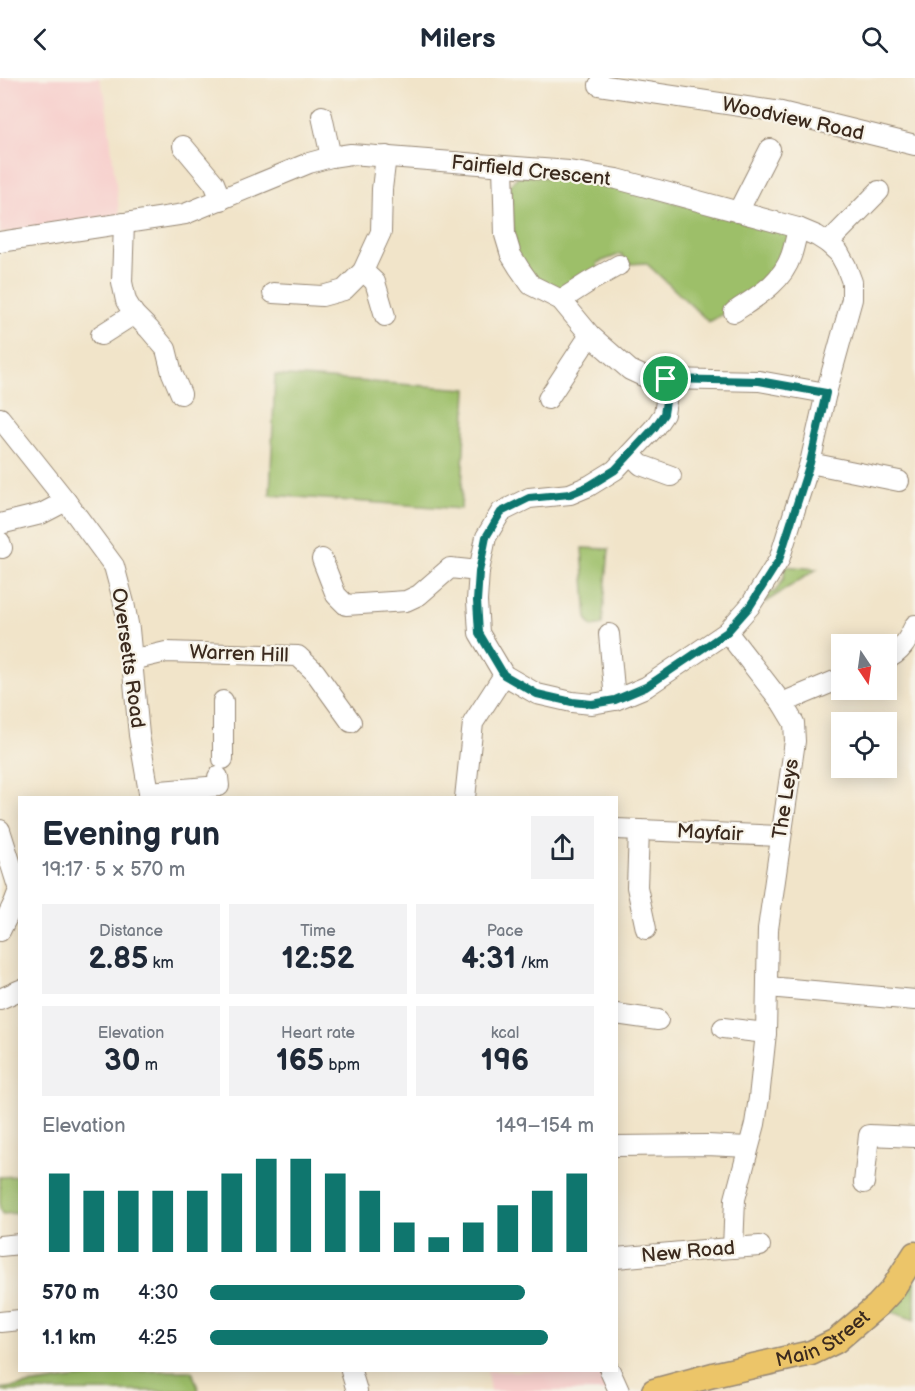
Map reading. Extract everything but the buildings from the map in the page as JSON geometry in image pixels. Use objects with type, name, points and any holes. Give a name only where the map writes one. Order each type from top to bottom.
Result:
[{"type":"main road","name":"Main Street","points":[[654,1391],[811,1353],[836,1341],[892,1290],[909,1264]]},
{"type":"street","name":"Woodview Road","points":[[599,85],[781,112],[915,145]]},
{"type":"street","points":[[322,116],[332,157]]},
{"type":"street","points":[[183,146],[214,183],[221,200]]},
{"type":"street","points":[[738,213],[770,149]]},
{"type":"street","name":"Fairfield Crescent","points":[[0,242],[185,214],[309,163],[351,154],[569,171],[616,179],[798,228],[828,243],[839,253],[846,266],[852,282],[852,299],[826,393],[810,463],[779,560],[750,606],[727,632],[646,687],[615,700],[592,704],[572,702],[537,694],[504,675]]},
{"type":"street","points":[[273,293],[322,296],[344,290],[363,271],[381,232],[382,189],[386,156]]},
{"type":"street","points":[[503,166],[505,235],[511,255],[519,268],[531,285],[561,300],[590,335],[630,370],[645,377],[759,381],[826,393]]},
{"type":"street","points":[[828,243],[879,191]]},
{"type":"street","points":[[124,223],[122,282],[126,301],[134,314],[166,349],[171,373],[181,394]]},
{"type":"street","points":[[734,312],[773,284],[783,273],[791,256],[798,228]]},
{"type":"street","points":[[561,300],[619,265]]},
{"type":"street","points":[[363,271],[375,282],[385,316]]},
{"type":"street","points":[[101,335],[134,314]]},
{"type":"street","points":[[548,399],[590,335]]},
{"type":"street","points":[[465,796],[473,723],[504,675],[479,633],[477,601],[479,572],[486,537],[501,512],[529,498],[570,494],[589,486],[615,470],[664,414],[667,395],[666,379]]},
{"type":"street","name":"Oversetts Road","points":[[0,418],[66,501],[114,567],[124,603],[139,735],[149,795],[219,786],[223,701]]},
{"type":"street","points":[[630,454],[641,465],[671,476]]},
{"type":"street","points":[[810,463],[899,481]]},
{"type":"street","points":[[0,524],[41,514],[66,501]]},
{"type":"street","points":[[322,559],[340,612],[406,601],[419,595],[450,568],[479,572]]},
{"type":"street","points":[[897,653],[905,646],[915,625]]},
{"type":"street","name":"The Leys","points":[[727,632],[782,703],[794,723],[795,741],[768,929],[766,1033],[759,1098],[755,1124],[735,1199],[733,1248]]},
{"type":"street","points":[[609,634],[615,700]]},
{"type":"street","name":"Warren Hill","points":[[132,660],[166,652],[298,656],[315,672],[351,722]]},
{"type":"street","points":[[782,703],[831,683]]},
{"type":"street","name":"Mayfair","points":[[618,829],[780,836]]},
{"type":"street","points":[[0,830],[18,887]]},
{"type":"street","points":[[639,830],[637,887],[646,930]]},
{"type":"street","points":[[0,931],[18,893]]},
{"type":"street","points":[[768,987],[915,1000]]},
{"type":"street","points":[[618,1014],[658,1020]]},
{"type":"street","points":[[723,1028],[766,1033]]},
{"type":"street","points":[[864,1183],[869,1135],[915,1137]]},
{"type":"street","points":[[618,1146],[748,1147]]},
{"type":"street","points":[[0,1246],[18,1244]]},
{"type":"street","name":"New Road","points":[[618,1258],[760,1246]]},
{"type":"street","points":[[0,1322],[18,1320]]},
{"type":"street","points":[[351,1372],[357,1391]]},
{"type":"street","points":[[610,1372],[619,1391]]},
{"type":"shaded area","points":[[0,78],[99,78],[105,95],[120,218],[0,233]]},
{"type":"shaded area","points":[[487,1372],[600,1372],[609,1391],[490,1391]]},
{"type":"green space","points":[[519,175],[604,183],[793,235],[785,262],[737,306],[709,322],[646,263],[629,264],[621,254],[597,263],[599,272],[556,293],[541,284],[516,257],[510,185]]},
{"type":"green space","points":[[275,375],[467,389],[461,509],[270,495]]},
{"type":"green space","points":[[582,548],[609,549],[602,625],[592,627],[587,620]]},
{"type":"green space","points":[[785,566],[817,569],[764,603],[770,592],[775,592],[784,578]]},
{"type":"green space","points":[[18,1176],[18,1213],[2,1214],[0,1177]]},
{"type":"green space","points":[[915,1280],[915,1320],[888,1311],[898,1301]]},
{"type":"green space","points":[[120,1372],[192,1372],[199,1391],[0,1391],[0,1389]]},
{"type":"route","points":[[666,379],[759,381],[826,393],[810,463],[779,560],[750,606],[727,632],[646,687],[615,700],[592,704],[537,694],[504,675],[479,633],[477,601],[479,572],[486,537],[501,512],[529,498],[570,494],[589,486],[615,470],[664,414],[667,395],[666,379]]}]
